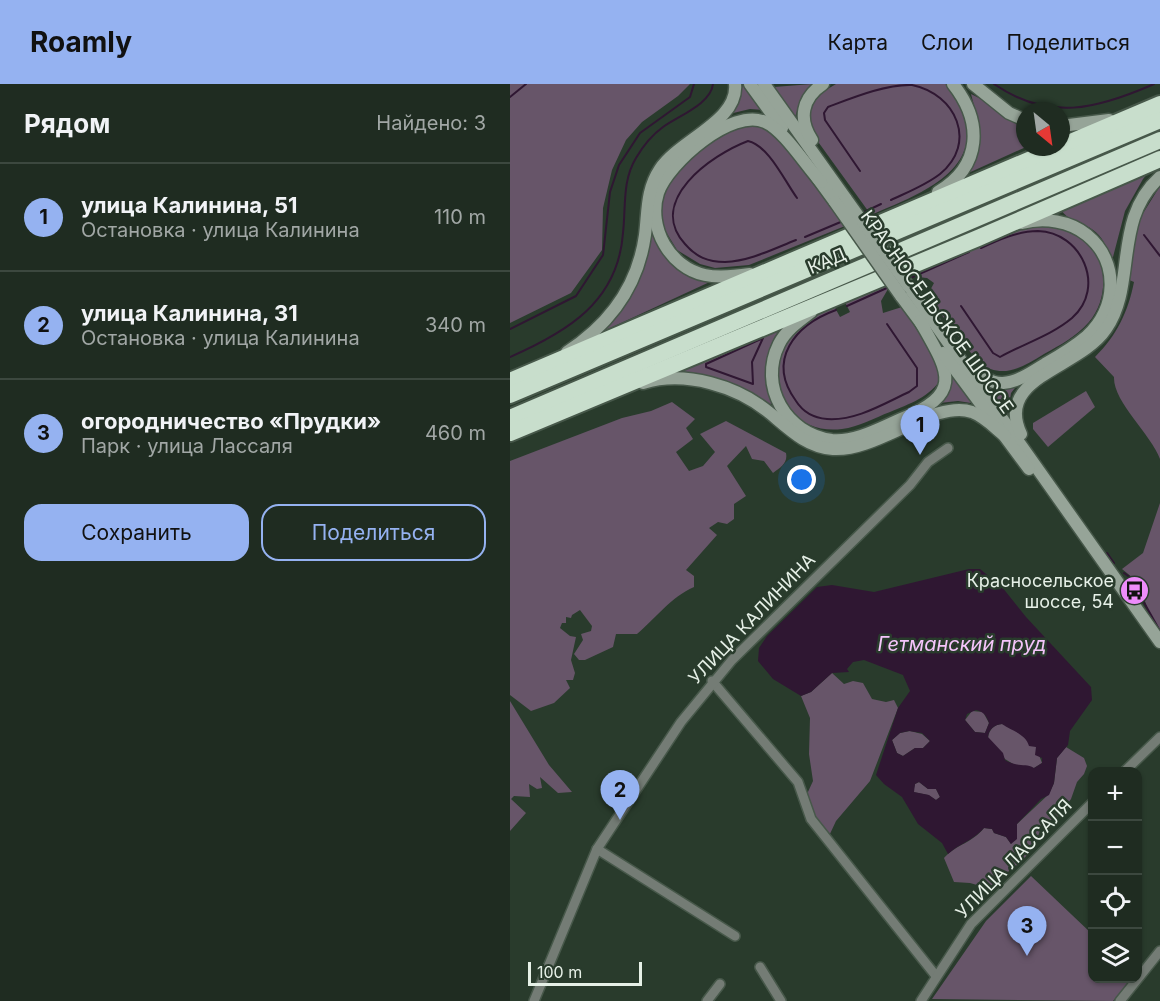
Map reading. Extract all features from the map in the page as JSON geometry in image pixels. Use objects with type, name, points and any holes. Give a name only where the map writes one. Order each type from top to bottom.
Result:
[{"type":"highway","points":[[1070,143],[1160,104]]},
{"type":"highway","name":"КАД","points":[[510,394],[1160,120]]},
{"type":"highway","name":"КАД","points":[[510,418],[1160,140]]},
{"type":"highway","points":[[510,381],[1039,156]]},
{"type":"highway","points":[[510,433],[978,238],[1160,159]]},
{"type":"main road","points":[[540,369],[589,335],[621,302],[631,285],[643,248],[646,207],[655,178],[669,157],[682,145],[723,117],[734,98],[735,84]]},
{"type":"main road","name":"КРАСНОСЕЛЬСКОЕ ШОССЕ","points":[[750,84],[821,182],[840,200],[914,304],[946,340],[1051,485],[1160,642]]},
{"type":"main road","name":"КРАСНОСЕЛЬСКОЕ ШОССЕ","points":[[764,84],[837,186],[840,200]]},
{"type":"main road","points":[[823,84],[812,91],[806,100],[804,119],[806,130],[837,186]]},
{"type":"main road","points":[[893,218],[949,186],[969,160],[974,142],[974,120],[966,102],[953,84]]},
{"type":"main road","points":[[973,84],[1016,116]]},
{"type":"main road","points":[[1070,126],[1143,111]]},
{"type":"main road","points":[[769,270],[726,277],[704,275],[688,269],[672,256],[658,231],[656,219],[658,194],[664,180],[690,151],[714,134],[742,120],[757,120],[768,123],[782,135],[821,182]]},
{"type":"main road","points":[[1051,485],[1015,423],[1014,409],[1027,386],[1089,347],[1105,331],[1120,300],[1127,240],[1133,222],[1145,194],[1160,177]]},
{"type":"main road","points":[[946,340],[981,376],[1003,383],[1018,379],[1075,346],[1089,335],[1102,317],[1112,289],[1111,275],[1102,251],[1091,238],[1072,225],[1031,221],[978,238]]},
{"type":"main road","points":[[823,303],[788,330],[779,343],[772,370],[772,388],[784,413],[798,427],[815,436],[833,440],[846,440],[868,433],[928,408],[939,398],[945,386],[944,363],[920,321]]},
{"type":"main road","name":"КРАСНОСЕЛЬСКОЕ ШОССЕ","points":[[914,304],[920,321],[1099,557]]},
{"type":"main road","points":[[582,403],[647,381],[693,380],[729,389],[765,410],[802,440],[832,449],[872,442],[930,417],[960,410],[972,412],[986,420],[1005,436]]},
{"type":"street","name":"УЛИЦА КАЛИНИНА","points":[[534,1001],[597,849],[681,722],[712,681],[830,561],[910,485],[928,462],[948,448]]},
{"type":"street","points":[[712,681],[798,782],[811,819],[936,976]]},
{"type":"street","points":[[1128,767],[1160,737]]},
{"type":"street","name":"УЛИЦА ЛАССАЛЯ","points":[[921,1001],[970,924],[1088,807]]},
{"type":"street","points":[[597,849],[735,936]]},
{"type":"street","points":[[1120,1001],[1160,951]]},
{"type":"street","points":[[760,967],[781,1001]]},
{"type":"street","points":[[707,1001],[720,984]]},
{"type":"shaded area","points":[[510,84],[690,84],[678,96],[642,122],[626,140],[612,170],[603,208],[602,250],[571,293],[510,323]]},
{"type":"shaded area","points":[[743,84],[748,84],[764,110],[750,109],[729,114],[740,97]]},
{"type":"shaded area","points":[[812,84],[802,96],[795,117],[774,87]]},
{"type":"shaded area","points":[[836,84],[947,84],[957,96],[965,120],[967,139],[962,156],[952,170],[938,182],[904,201],[871,215],[811,132],[807,115],[811,99]]},
{"type":"shaded area","points":[[971,94],[1016,116],[1016,152],[964,175],[976,141],[978,121]]},
{"type":"shaded area","points":[[757,123],[780,137],[845,226],[749,265],[715,268],[700,264],[677,250],[660,222],[661,195],[676,167],[732,126]]},
{"type":"shaded area","points":[[1156,163],[1143,179],[1125,211],[1113,257],[1110,258],[1100,236],[1061,210]]},
{"type":"shaded area","points":[[1160,186],[1160,459],[1120,397],[1115,387],[1114,377],[1095,357],[1110,340],[1125,313],[1134,282],[1127,279],[1137,223]]},
{"type":"shaded area","points":[[1048,224],[1075,230],[1086,238],[1094,249],[1103,273],[1101,299],[1096,311],[1089,322],[1073,336],[1027,364],[1003,371],[987,367],[978,362],[927,296],[934,283],[927,278],[916,277],[911,270],[1031,225]]},
{"type":"shaded area","points":[[652,229],[663,247],[714,280],[593,336],[606,323]]},
{"type":"shaded area","points":[[883,282],[888,289],[881,301],[883,313],[902,307],[925,340],[942,377],[932,390],[919,399],[854,426],[828,429],[804,422],[787,406],[781,396],[777,371],[782,344],[798,327],[833,304],[840,317],[850,312],[844,300]]},
{"type":"shaded area","points":[[786,321],[773,341],[767,359],[772,402],[769,406],[668,374]]},
{"type":"shaded area","points":[[951,368],[977,404],[958,401],[939,403],[951,382]]},
{"type":"shaded area","points":[[982,381],[1018,384],[1011,393],[1007,418]]},
{"type":"shaded area","points":[[1086,391],[1095,407],[1048,447],[1033,429],[1033,423]]},
{"type":"shaded area","points":[[672,402],[695,419],[686,428],[693,439],[676,452],[689,471],[703,466],[715,452],[700,434],[726,421],[786,453],[785,462],[773,473],[764,461],[752,459],[746,446],[727,466],[746,496],[734,504],[734,519],[727,524],[718,522],[709,528],[717,535],[686,570],[694,576],[694,587],[671,602],[637,634],[616,634],[613,647],[585,660],[579,660],[574,654],[583,640],[581,634],[591,631],[592,626],[580,610],[571,618],[566,617],[566,623],[562,623],[560,628],[570,636],[576,637],[571,660],[575,673],[573,680],[566,680],[570,688],[554,703],[531,711],[510,695],[510,461],[622,418],[651,411]]},
{"type":"shaded area","points":[[1160,503],[1160,634],[1154,626],[1138,582],[1122,569],[1143,553]]},
{"type":"shaded area","points":[[832,673],[844,684],[853,681],[863,683],[872,699],[886,702],[894,700],[898,708],[870,781],[836,821],[829,836],[818,825],[808,807],[807,794],[813,781],[809,754],[810,718],[801,696],[811,692]]},
{"type":"shaded area","points":[[510,701],[549,765],[572,792],[558,793],[540,777],[542,788],[537,789],[529,784],[530,797],[514,796],[511,799],[526,813],[510,831]]},
{"type":"shaded area","points":[[972,711],[983,712],[989,723],[985,733],[975,732],[965,720]]},
{"type":"shaded area","points":[[1002,724],[1015,728],[1036,747],[1042,763],[1034,768],[1018,767],[1005,759],[988,738],[992,728]]},
{"type":"shaded area","points":[[910,731],[922,734],[930,741],[923,748],[915,748],[903,756],[897,753],[892,740],[900,733]]},
{"type":"shaded area","points":[[1066,747],[1084,758],[1087,766],[1077,782],[1071,799],[1059,816],[1042,825],[1036,842],[1029,846],[1028,854],[1018,865],[1008,867],[1009,871],[991,889],[970,883],[954,882],[944,858],[984,828],[992,829],[994,833],[1006,837],[1011,844],[1017,824],[1049,794],[1054,783],[1057,758]]},
{"type":"shaded area","points":[[919,782],[928,789],[936,789],[940,797],[936,800],[928,795],[913,792],[915,784]]},
{"type":"shaded area","points":[[1031,876],[1088,930],[1088,983],[1129,983],[1113,1001],[932,999],[986,921]]},
{"type":"water","name":"Гетманский пруд","points":[[969,569],[980,569],[1002,587],[1026,617],[1091,687],[1092,700],[1070,731],[1068,745],[1057,758],[1054,783],[1049,795],[1041,799],[1017,824],[1017,839],[1011,844],[1006,837],[994,833],[992,829],[984,828],[948,854],[942,843],[918,824],[902,797],[876,775],[898,708],[910,691],[903,675],[864,660],[853,662],[847,669],[849,672],[832,673],[811,692],[801,696],[773,679],[758,661],[759,648],[767,636],[817,587],[832,585],[874,592]],"holes":[[[976,710],[984,714],[989,723],[985,733],[975,732],[965,720],[967,714]],[[1002,724],[1022,736],[1029,746],[1036,747],[1035,755],[1042,758],[1042,763],[1034,768],[1005,760],[1003,753],[988,737],[994,726]],[[909,731],[922,733],[930,741],[923,748],[915,748],[903,756],[897,753],[892,740],[900,733]],[[919,782],[928,789],[936,789],[940,797],[936,800],[929,795],[914,792],[915,784]]]},
{"type":"waterway","points":[[510,97],[526,84]]},
{"type":"waterway","points":[[510,329],[576,296],[603,255],[610,192],[619,165],[640,133],[690,97],[694,84]]},
{"type":"waterway","points":[[510,357],[551,337],[569,325],[586,312],[600,296],[611,278],[619,257],[628,176],[636,158],[659,130],[706,98],[713,84]]},
{"type":"waterway","points":[[994,84],[1034,104],[1073,108],[1113,100],[1154,84]]},
{"type":"waterway","points":[[860,171],[825,120],[824,113],[828,107],[869,92],[902,85],[912,85],[927,90],[940,98],[957,121],[958,148],[952,162],[935,178],[891,200]]},
{"type":"waterway","points":[[796,240],[743,259],[713,261],[698,255],[685,244],[675,228],[673,212],[678,196],[702,168],[717,157],[748,141],[763,149],[797,198]]},
{"type":"waterway","points":[[862,213],[881,204]]},
{"type":"waterway","points":[[805,237],[843,221]]},
{"type":"waterway","points":[[961,306],[993,353],[1000,357],[1064,324],[1082,305],[1088,291],[1088,277],[1077,251],[1066,241],[1053,234],[1038,231],[1016,234],[981,248]]},
{"type":"waterway","points":[[1144,235],[1160,256]]},
{"type":"waterway","points":[[908,279],[969,252]]},
{"type":"waterway","points":[[847,306],[889,287]]},
{"type":"waterway","points":[[836,310],[808,325],[797,335],[789,346],[785,358],[784,372],[787,386],[802,408],[818,417],[838,419],[859,414],[909,392],[917,386],[917,368],[887,324]]},
{"type":"waterway","points":[[763,338],[752,362],[753,384],[706,367],[706,364],[763,338]]},
{"type":"waterway","points":[[1107,553],[1114,563]]},
{"type":"waterway","points":[[1124,573],[1138,583],[1142,599],[1160,631]]},
{"type":"place","name":"улица Калинина, 51","points":[[920,455]]},
{"type":"place","name":"Красносельское шоссе, 54","points":[[1135,591]]},
{"type":"place","name":"улица Калинина, 31","points":[[620,820]]},
{"type":"place","name":"огородничество «Прудки»","points":[[1027,956]]}]
